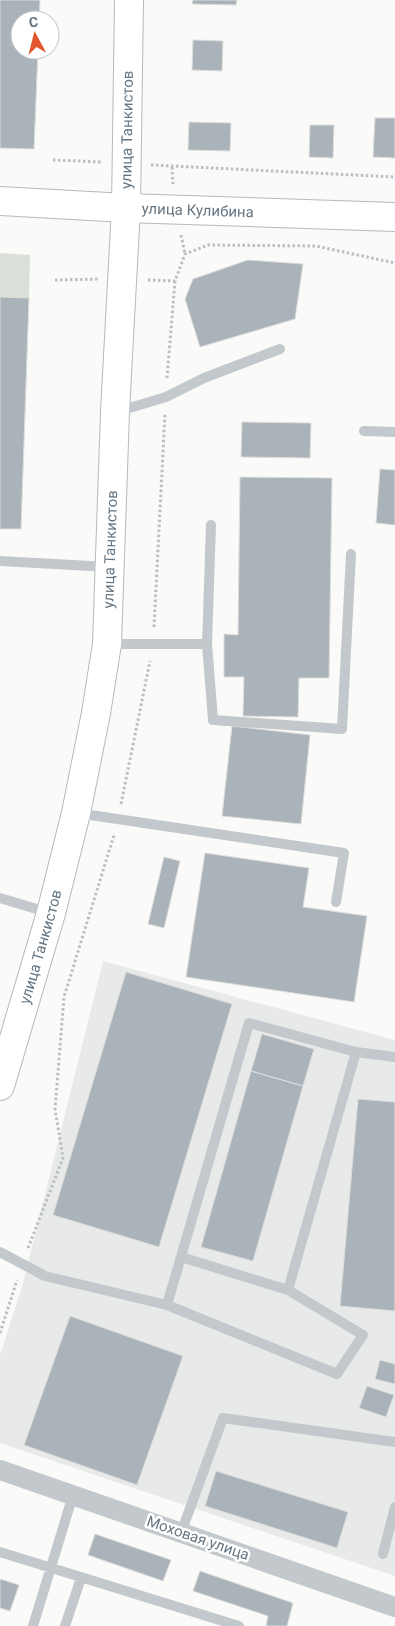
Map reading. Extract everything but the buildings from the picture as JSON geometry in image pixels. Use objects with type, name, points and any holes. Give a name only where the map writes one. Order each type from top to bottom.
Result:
[{"type":"main road","name":"улица Танкистов","points":[[0,1086],[51,913],[76,813],[96,713],[107,644],[115,412],[126,208],[129,0]]},
{"type":"main road","name":"улица Кулибина","points":[[0,201],[126,208],[395,217]]},
{"type":"street","name":"Моховая улица","points":[[0,1470],[395,1607]]},
{"type":"lane","points":[[115,412],[166,397],[204,378],[280,349]]},
{"type":"lane","points":[[364,432],[395,432]]},
{"type":"lane","points":[[211,525],[208,644],[213,720],[342,729],[351,554]]},
{"type":"lane","points":[[0,561],[110,567]]},
{"type":"lane","points":[[107,644],[208,644]]},
{"type":"lane","points":[[76,813],[344,853],[336,902]]},
{"type":"lane","points":[[0,898],[51,913]]},
{"type":"lane","points":[[167,1305],[249,1023],[356,1052],[395,1057]]},
{"type":"lane","points":[[288,1290],[356,1052]]},
{"type":"lane","points":[[0,1252],[45,1276],[167,1305],[337,1374],[362,1335],[288,1290],[181,1257]]},
{"type":"lane","points":[[181,1533],[223,1418],[395,1442]]},
{"type":"lane","points":[[33,1626],[73,1495]]},
{"type":"lane","points":[[384,1554],[395,1507]]},
{"type":"lane","points":[[0,1552],[239,1626]]},
{"type":"lane","points":[[65,1626],[81,1578]]},
{"type":"path","points":[[53,160],[395,177]]},
{"type":"path","points":[[55,280],[122,278],[175,281],[186,254],[208,245],[316,246],[395,263]]},
{"type":"shaded area","points":[[0,253],[30,255],[29,298],[0,297]]},
{"type":"shaded area","points":[[103,961],[395,1040],[395,1576],[0,1443],[0,1355],[22,1287]]}]
